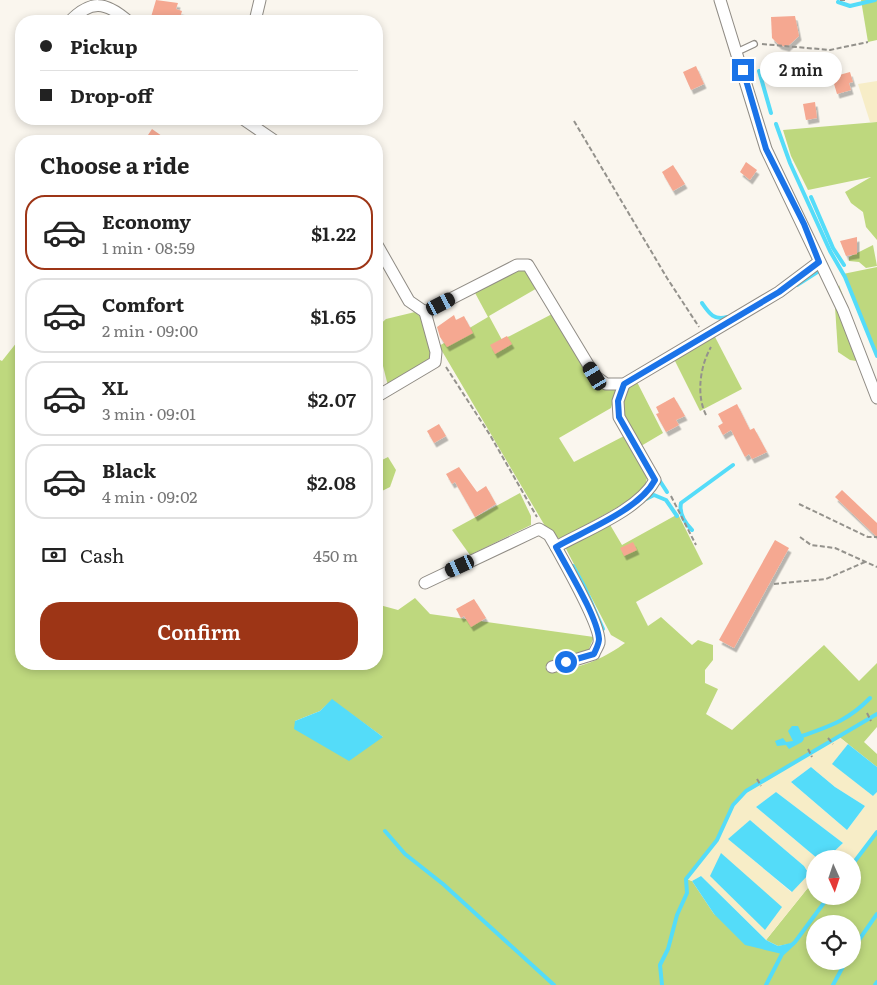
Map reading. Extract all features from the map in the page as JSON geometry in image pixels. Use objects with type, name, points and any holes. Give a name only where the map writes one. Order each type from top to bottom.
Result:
[{"type":"street","points":[[256,15],[260,0]]},
{"type":"street","points":[[720,0],[766,149],[804,224],[819,262],[843,310],[877,398]]},
{"type":"street","points":[[75,15],[82,7],[101,3],[121,15]]},
{"type":"street","points":[[252,125],[267,135]]},
{"type":"street","points":[[383,255],[409,301],[425,312],[436,352],[435,362],[383,393]]},
{"type":"street","points":[[425,312],[517,265],[528,265],[595,376],[606,384],[624,384],[779,292],[819,262]]},
{"type":"street","points":[[556,547],[637,502],[650,490],[655,480],[619,417],[618,401],[624,384]]},
{"type":"street","points":[[425,583],[539,529],[549,535],[586,604],[598,632],[599,642],[594,654],[552,667]]},
{"type":"lane","points":[[737,52],[754,44]]},
{"type":"path","points":[[840,0],[845,0]]},
{"type":"path","points":[[754,44],[830,50],[868,42]]},
{"type":"path","points":[[574,121],[667,278],[705,336]]},
{"type":"path","points":[[706,416],[702,407],[701,374],[704,358],[715,340],[718,328]]},
{"type":"path","points":[[436,352],[490,435],[538,519],[539,529]]},
{"type":"path","points":[[672,496],[696,545]]},
{"type":"path","points":[[799,504],[868,537],[877,537]]},
{"type":"path","points":[[800,537],[811,545],[836,548],[877,567]]},
{"type":"path","points":[[774,584],[826,579],[865,562]]},
{"type":"path","points":[[868,713],[871,721]]},
{"type":"path","points":[[828,738],[833,744]]},
{"type":"path","points":[[808,749],[812,757]]},
{"type":"path","points":[[757,779],[761,786]]},
{"type":"green space","points":[[861,0],[877,0],[877,40],[868,42]]},
{"type":"green space","points":[[877,122],[877,240],[866,227],[863,212],[851,203],[845,192],[871,177],[808,190],[791,156],[783,130]]},
{"type":"green space","points":[[873,245],[877,266],[866,268],[859,262],[849,261],[849,257]]},
{"type":"green space","points":[[877,267],[877,356],[843,274]]},
{"type":"green space","points":[[516,268],[529,270],[539,287],[489,316],[502,340],[554,313],[590,378],[601,389],[617,388],[611,408],[559,438],[574,462],[624,436],[647,478],[645,487],[632,499],[561,539],[554,536],[545,526],[439,346],[488,317],[474,291]]},
{"type":"green space","points":[[839,285],[868,363],[850,360],[838,352],[835,307]]},
{"type":"green space","points":[[415,312],[420,316],[426,327],[431,360],[388,386],[383,366],[383,322],[386,319]]},
{"type":"green space","points":[[714,335],[742,389],[700,411],[674,359]]},
{"type":"green space","points":[[15,345],[15,670],[383,670],[383,606],[398,610],[415,598],[430,614],[594,637],[588,651],[545,667],[565,669],[576,667],[608,654],[625,643],[611,635],[565,547],[609,523],[622,545],[678,514],[703,564],[636,602],[648,626],[661,617],[692,645],[698,640],[713,645],[713,660],[705,670],[705,683],[718,689],[706,714],[732,730],[824,645],[859,681],[877,663],[877,727],[864,742],[877,754],[877,767],[838,736],[746,791],[733,805],[717,840],[687,879],[692,881],[714,914],[782,954],[794,943],[778,946],[766,940],[806,890],[806,905],[861,905],[861,854],[877,832],[877,985],[0,985],[0,360],[2,361]],"holes":[[[332,700],[383,737],[295,721],[320,711]]]},
{"type":"green space","points":[[637,382],[663,433],[641,446],[623,413],[622,405],[623,397],[628,389]]},
{"type":"green space","points":[[388,457],[396,470],[390,487],[383,490],[383,460]]},
{"type":"green space","points":[[520,493],[531,516],[531,525],[470,555],[452,530]]},
{"type":"sand","points":[[877,81],[877,122],[870,122],[858,84]]},
{"type":"sand","points":[[838,736],[848,744],[833,764],[873,796],[877,792],[877,832],[861,854],[861,850],[836,850],[843,843],[776,792],[756,807],[807,850],[806,869],[750,820],[729,839],[791,892],[806,876],[806,890],[766,940],[701,876],[692,881],[686,879],[717,840],[733,805],[746,791]],"holes":[[[811,767],[835,787],[865,806],[847,830],[791,782]]]},
{"type":"water","points":[[332,699],[383,737],[349,761],[294,729],[295,721],[320,711]]},
{"type":"water","points":[[792,726],[798,726],[804,739],[802,742],[789,749],[786,745],[777,746],[775,741],[783,738],[786,742],[793,741],[788,731]]},
{"type":"water","points":[[848,744],[877,767],[877,792],[873,796],[832,764]]},
{"type":"water","points":[[811,767],[835,787],[865,806],[847,830],[791,782]]},
{"type":"water","points":[[776,792],[843,843],[836,850],[807,850],[756,807]]},
{"type":"water","points":[[750,820],[804,866],[806,877],[792,892],[728,839]]},
{"type":"water","points":[[721,853],[782,907],[765,930],[710,876]]},
{"type":"water","points":[[701,876],[766,940],[778,946],[795,942],[782,954],[745,945],[714,914],[692,881]]},
{"type":"building","points":[[156,0],[178,3],[176,9],[182,11],[181,15],[152,15]]},
{"type":"building","points":[[795,16],[799,36],[787,47],[779,45],[772,38],[771,17]]},
{"type":"building","points":[[696,66],[704,84],[691,90],[683,72]]},
{"type":"building","points":[[850,72],[853,82],[849,83],[851,90],[837,94],[832,77]]},
{"type":"building","points":[[815,102],[817,118],[806,120],[803,104]]},
{"type":"building","points":[[152,129],[160,135],[148,135]]},
{"type":"building","points":[[746,162],[757,170],[750,180],[740,172]]},
{"type":"building","points":[[673,165],[685,184],[673,191],[662,172]]},
{"type":"building","points":[[857,237],[857,254],[846,256],[840,241]]},
{"type":"building","points":[[454,315],[456,320],[464,316],[473,333],[447,347],[440,337],[437,327]]},
{"type":"building","points":[[507,336],[512,344],[495,354],[490,345]]},
{"type":"building","points":[[674,397],[685,416],[676,420],[679,425],[666,432],[656,414],[659,413],[656,407]]},
{"type":"building","points":[[737,404],[750,430],[754,428],[767,452],[752,459],[749,454],[745,457],[731,430],[723,435],[718,426],[723,423],[718,414]]},
{"type":"building","points":[[439,424],[446,436],[434,443],[427,431]]},
{"type":"building","points":[[459,467],[477,492],[486,486],[496,504],[475,517],[455,482],[452,484],[446,474]]},
{"type":"building","points":[[842,490],[877,523],[877,537],[835,497]]},
{"type":"building","points":[[775,540],[789,548],[734,648],[719,640]]},
{"type":"building","points":[[633,542],[637,550],[624,556],[620,548]]},
{"type":"building","points":[[474,599],[486,618],[471,627],[464,616],[461,618],[456,609]]},
{"type":"waterway","points":[[838,2],[850,6],[875,0]]},
{"type":"waterway","points":[[759,71],[771,113]]},
{"type":"waterway","points":[[776,124],[790,163],[830,251],[845,277],[877,356]]},
{"type":"waterway","points":[[811,197],[833,248],[844,265]]},
{"type":"waterway","points":[[797,285],[822,269]]},
{"type":"waterway","points":[[702,303],[715,317],[727,317]]},
{"type":"waterway","points":[[692,530],[683,518],[681,503],[733,465]]},
{"type":"waterway","points":[[658,478],[667,492]]},
{"type":"waterway","points":[[646,499],[654,495],[666,500],[677,516]]},
{"type":"waterway","points":[[573,566],[603,629]]},
{"type":"waterway","points":[[802,736],[847,717],[870,698]]},
{"type":"waterway","points":[[662,985],[660,965],[668,949],[677,915],[687,893],[686,879],[717,840],[733,805],[746,791],[877,714]]},
{"type":"waterway","points":[[385,831],[405,854],[443,884],[554,985]]},
{"type":"waterway","points":[[861,853],[877,832]]},
{"type":"waterway","points":[[766,985],[782,954],[795,942],[822,905]]},
{"type":"waterway","points":[[861,937],[877,914]]},
{"type":"waterway","points":[[833,985],[841,970]]},
{"type":"route","points":[[566,662],[594,654],[599,642],[598,632],[586,604],[556,547],[637,502],[650,490],[655,480],[619,417],[618,401],[624,384],[779,292],[811,270],[819,262],[804,224],[766,149],[743,70]]}]
